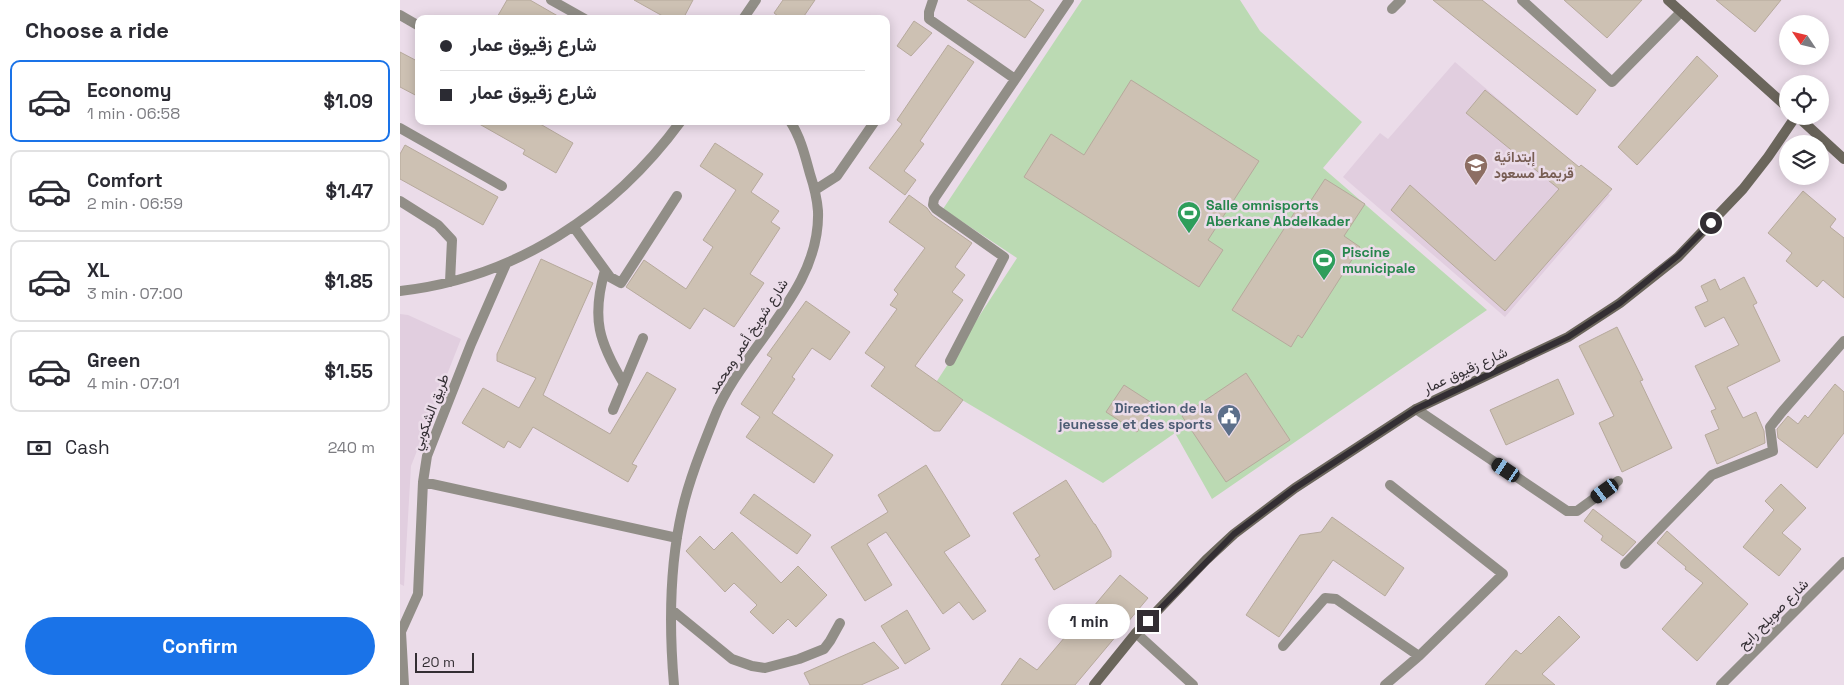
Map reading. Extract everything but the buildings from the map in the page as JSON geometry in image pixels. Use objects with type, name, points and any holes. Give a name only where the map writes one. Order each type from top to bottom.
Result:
[{"type":"main road","points":[[1668,0],[1779,100]]},
{"type":"main road","name":"شارع زقيوق عمار","points":[[1094,685],[1136,633],[1206,560],[1234,534],[1295,488],[1416,409],[1568,337],[1620,303],[1678,256],[1711,223],[1753,176],[1790,125]]},
{"type":"main road","points":[[1807,125],[1844,159]]},
{"type":"street","points":[[551,0],[578,15]]},
{"type":"street","points":[[746,15],[756,0]]},
{"type":"street","points":[[933,0],[928,15],[930,19],[1015,79]]},
{"type":"street","points":[[950,361],[1004,257],[936,209],[933,205],[934,199],[1069,0]]},
{"type":"street","points":[[1392,9],[1401,0]]},
{"type":"street","points":[[1522,0],[1612,82],[1680,12]]},
{"type":"street","points":[[400,15],[415,24]]},
{"type":"street","points":[[400,292],[484,273],[532,251],[573,226],[634,176],[678,125]]},
{"type":"street","name":"شارع شويخ أعمر ومحمد","points":[[674,685],[671,645],[672,565],[682,510],[697,462],[722,400],[742,366],[790,300],[804,274],[816,230],[818,211],[815,190],[801,143],[792,125]]},
{"type":"street","points":[[815,190],[836,176],[872,125]]},
{"type":"street","points":[[400,128],[502,186]]},
{"type":"street","points":[[573,226],[610,277],[621,283],[677,196]]},
{"type":"street","points":[[400,201],[438,225],[452,240],[450,282]]},
{"type":"street","name":"طريق الشكوبي","points":[[400,633],[418,594],[425,465],[471,344],[506,264]]},
{"type":"street","points":[[605,270],[598,298],[601,340],[607,356],[624,384]]},
{"type":"street","points":[[613,410],[643,338]]},
{"type":"street","points":[[1625,564],[1712,475],[1773,450],[1770,428],[1844,340]]},
{"type":"street","points":[[1416,409],[1567,511],[1578,511],[1618,481]]},
{"type":"street","points":[[423,482],[677,538]]},
{"type":"street","points":[[1385,685],[1419,656],[1503,574],[1390,485]]},
{"type":"street","name":"شارع صويلح رابح","points":[[1722,685],[1844,562]]},
{"type":"street","points":[[1283,646],[1324,598],[1330,597],[1336,599],[1419,656]]},
{"type":"street","points":[[672,610],[732,659],[765,668],[799,659],[824,648],[840,623]]},
{"type":"street","points":[[400,633],[404,685]]},
{"type":"street","points":[[1136,633],[1193,685]]},
{"type":"shaded area","name":"إبتدائية قريمط مسعود","points":[[1455,62],[1610,195],[1505,317],[1343,177],[1380,133],[1388,139]]},
{"type":"shaded area","points":[[400,314],[408,315],[461,339],[411,466],[404,586],[400,584]]},
{"type":"green space","name":"Salle omnisports Aberkane Abdelkader","points":[[1082,0],[1240,0],[1260,31],[1362,122],[1323,168],[1487,310],[1212,499],[1175,433],[1103,483],[935,384],[1017,258],[943,209]]},
{"type":"place","name":"إبتدائية قريمط مسعود","points":[[1476,186]]},
{"type":"place","name":"Salle omnisports Aberkane Abdelkader","points":[[1189,234]]},
{"type":"place","name":"Piscine municipale","points":[[1324,281]]},
{"type":"place","name":"Direction de la jeunesse et des sports","points":[[1229,437]]},
{"type":"route","points":[[1148,621],[1206,560],[1234,534],[1295,488],[1416,409],[1568,337],[1620,303],[1678,256],[1711,223]]}]
